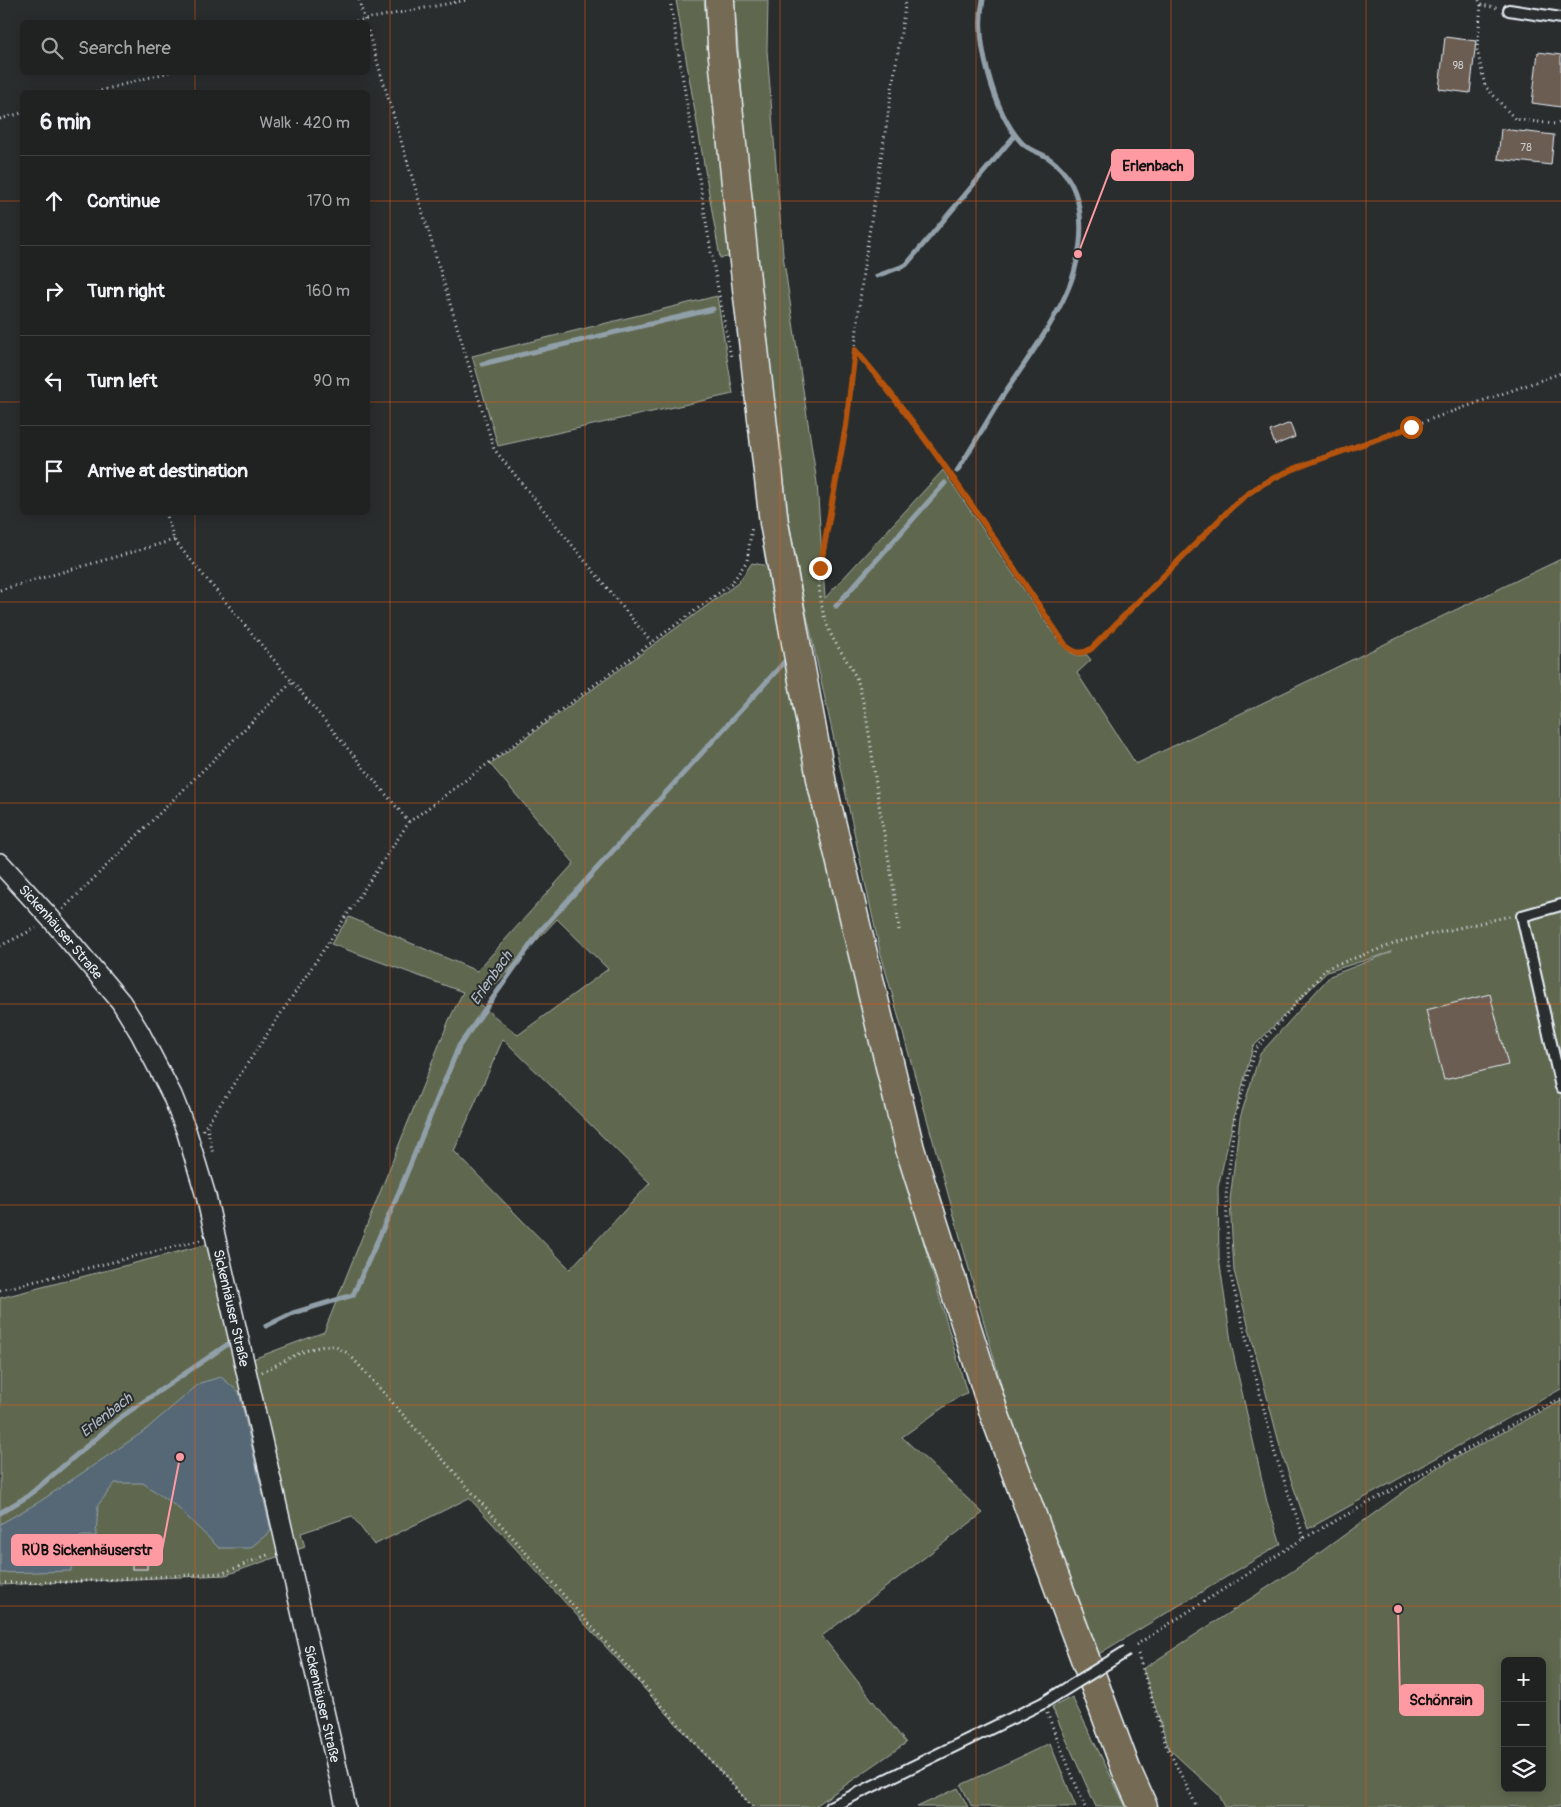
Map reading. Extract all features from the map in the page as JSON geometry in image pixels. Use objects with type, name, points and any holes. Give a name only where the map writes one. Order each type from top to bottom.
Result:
[{"type":"main road","points":[[720,0],[724,66],[774,523],[822,784],[913,1159],[994,1413],[1126,1769],[1144,1807]]},
{"type":"street","name":"Sickenhäuser Straße","points":[[0,863],[52,920],[121,1002],[140,1033],[172,1095],[186,1130],[206,1196],[346,1807]]},
{"type":"lane","points":[[1509,10],[1561,18]]},
{"type":"lane","points":[[1561,905],[1522,916],[1561,1086]]},
{"type":"lane","points":[[830,1807],[1043,1703],[1127,1651]]},
{"type":"path","points":[[359,0],[364,20]]},
{"type":"path","points":[[369,20],[467,0]]},
{"type":"path","points":[[670,0],[690,130],[732,361]]},
{"type":"path","points":[[899,930],[894,886],[860,686],[833,639],[823,613],[819,588],[820,568],[846,426],[863,272],[906,0]]},
{"type":"path","points":[[1480,0],[1482,5],[1477,50],[1485,86],[1515,119],[1555,124],[1561,122]]},
{"type":"path","points":[[1482,5],[1509,10]]},
{"type":"path","points":[[370,38],[494,449],[651,642]]},
{"type":"path","points":[[103,90],[158,75]]},
{"type":"path","points":[[0,119],[20,114]]},
{"type":"path","points":[[855,350],[884,384],[929,445],[986,525],[1066,646],[1072,651],[1080,653],[1091,649],[1233,506],[1262,483],[1310,462],[1561,373]]},
{"type":"path","points":[[167,515],[174,540],[409,822]]},
{"type":"path","points":[[191,1148],[409,822],[731,584],[747,561],[752,524]]},
{"type":"path","points":[[0,590],[174,540]]},
{"type":"path","points":[[0,946],[52,920],[292,682]]},
{"type":"path","points":[[1304,1538],[1275,1454],[1229,1269],[1226,1195],[1232,1136],[1235,1116],[1255,1050],[1327,968],[1402,941],[1515,915],[1522,916]]},
{"type":"path","points":[[0,1290],[215,1236]]},
{"type":"path","points":[[248,1378],[322,1346],[338,1348],[349,1354],[752,1807]]},
{"type":"path","points":[[1197,1807],[1166,1745],[1135,1646],[1304,1538],[1553,1402],[1561,1400]]},
{"type":"path","points":[[0,1582],[68,1582],[223,1573],[286,1547]]},
{"type":"path","points":[[1043,1703],[1085,1807]]},
{"type":"green space","points":[[676,0],[704,0],[729,257],[720,258]]},
{"type":"green space","points":[[734,0],[768,0],[767,50],[783,255],[817,483],[825,598],[943,470],[1058,640],[1074,654],[1086,654],[1091,660],[1077,673],[1136,764],[1561,559],[1561,1389],[1308,1529],[1282,1454],[1234,1271],[1230,1200],[1240,1118],[1260,1054],[1330,976],[1392,952],[1327,972],[1253,1047],[1218,1187],[1219,1258],[1232,1348],[1267,1502],[1281,1544],[1097,1655],[1009,1412],[880,951],[805,607],[789,521],[756,259]]},
{"type":"green space","points":[[717,296],[733,394],[498,446],[472,356]]},
{"type":"green space","points":[[752,563],[768,566],[793,708],[896,1146],[967,1393],[958,1397],[902,1437],[983,1513],[822,1636],[906,1743],[814,1807],[753,1807],[469,1498],[374,1545],[352,1516],[301,1533],[305,1547],[226,1575],[0,1585],[0,1298],[212,1243],[237,1365],[324,1332],[449,1020],[463,992],[331,944],[349,917],[477,971],[574,863],[490,764],[738,583]],"holes":[[[557,919],[608,969],[518,1035],[478,1003]],[[503,1039],[650,1183],[570,1269],[454,1151]]]},
{"type":"green space","points":[[1561,1401],[1561,1807],[1225,1807],[1219,1795],[1169,1749],[1143,1669],[1314,1557],[1435,1469]]},
{"type":"green space","points":[[1072,1697],[1126,1807],[1096,1807],[1052,1707]]},
{"type":"green space","points":[[1050,1743],[1076,1807],[972,1807],[961,1785]]},
{"type":"green space","points":[[958,1788],[968,1807],[917,1807]]},
{"type":"water","points":[[221,1377],[239,1392],[271,1531],[250,1548],[219,1548],[177,1507],[143,1483],[115,1483],[98,1505],[96,1536],[81,1536],[71,1548],[71,1571],[0,1573],[0,1524],[39,1502],[143,1432],[200,1383]]},
{"type":"building","points":[[1445,37],[1476,41],[1470,93],[1439,89]]},
{"type":"building","points":[[1538,52],[1561,55],[1561,107],[1532,103]]},
{"type":"building","points":[[1501,129],[1554,135],[1551,165],[1498,159]]},
{"type":"building","points":[[1290,423],[1295,437],[1275,445],[1270,431]]},
{"type":"building","points":[[1490,994],[1508,1065],[1444,1080],[1426,1010]]},
{"type":"building","points":[[132,1557],[147,1557],[147,1569],[132,1569]]},
{"type":"waterway","name":"Erlenbach","points":[[957,471],[1055,316],[1075,269],[1081,224],[1076,195],[1062,170],[1050,159],[1021,142],[1002,113],[984,55],[981,35],[983,0]]},
{"type":"waterway","points":[[877,276],[906,265],[1015,135]]},
{"type":"waterway","points":[[482,364],[713,309]]},
{"type":"waterway","name":"Erlenbach","points":[[836,606],[945,483]]},
{"type":"waterway","name":"Erlenbach","points":[[266,1326],[293,1313],[353,1295],[394,1204],[459,1046],[541,930],[789,657]]},
{"type":"waterway","name":"Erlenbach","points":[[0,1513],[28,1496],[121,1417],[231,1342]]},
{"type":"place","name":"Erlenbach","points":[[1078,254]]},
{"type":"place","name":"RÜB Sickenhäuserstr","points":[[180,1457]]},
{"type":"place","name":"Schönrain","points":[[1398,1609]]},
{"type":"route","points":[[820,568],[846,426],[855,350],[884,384],[935,453],[986,525],[1066,646],[1072,651],[1080,653],[1091,649],[1240,499],[1255,487],[1271,478],[1310,462],[1411,427]]}]
